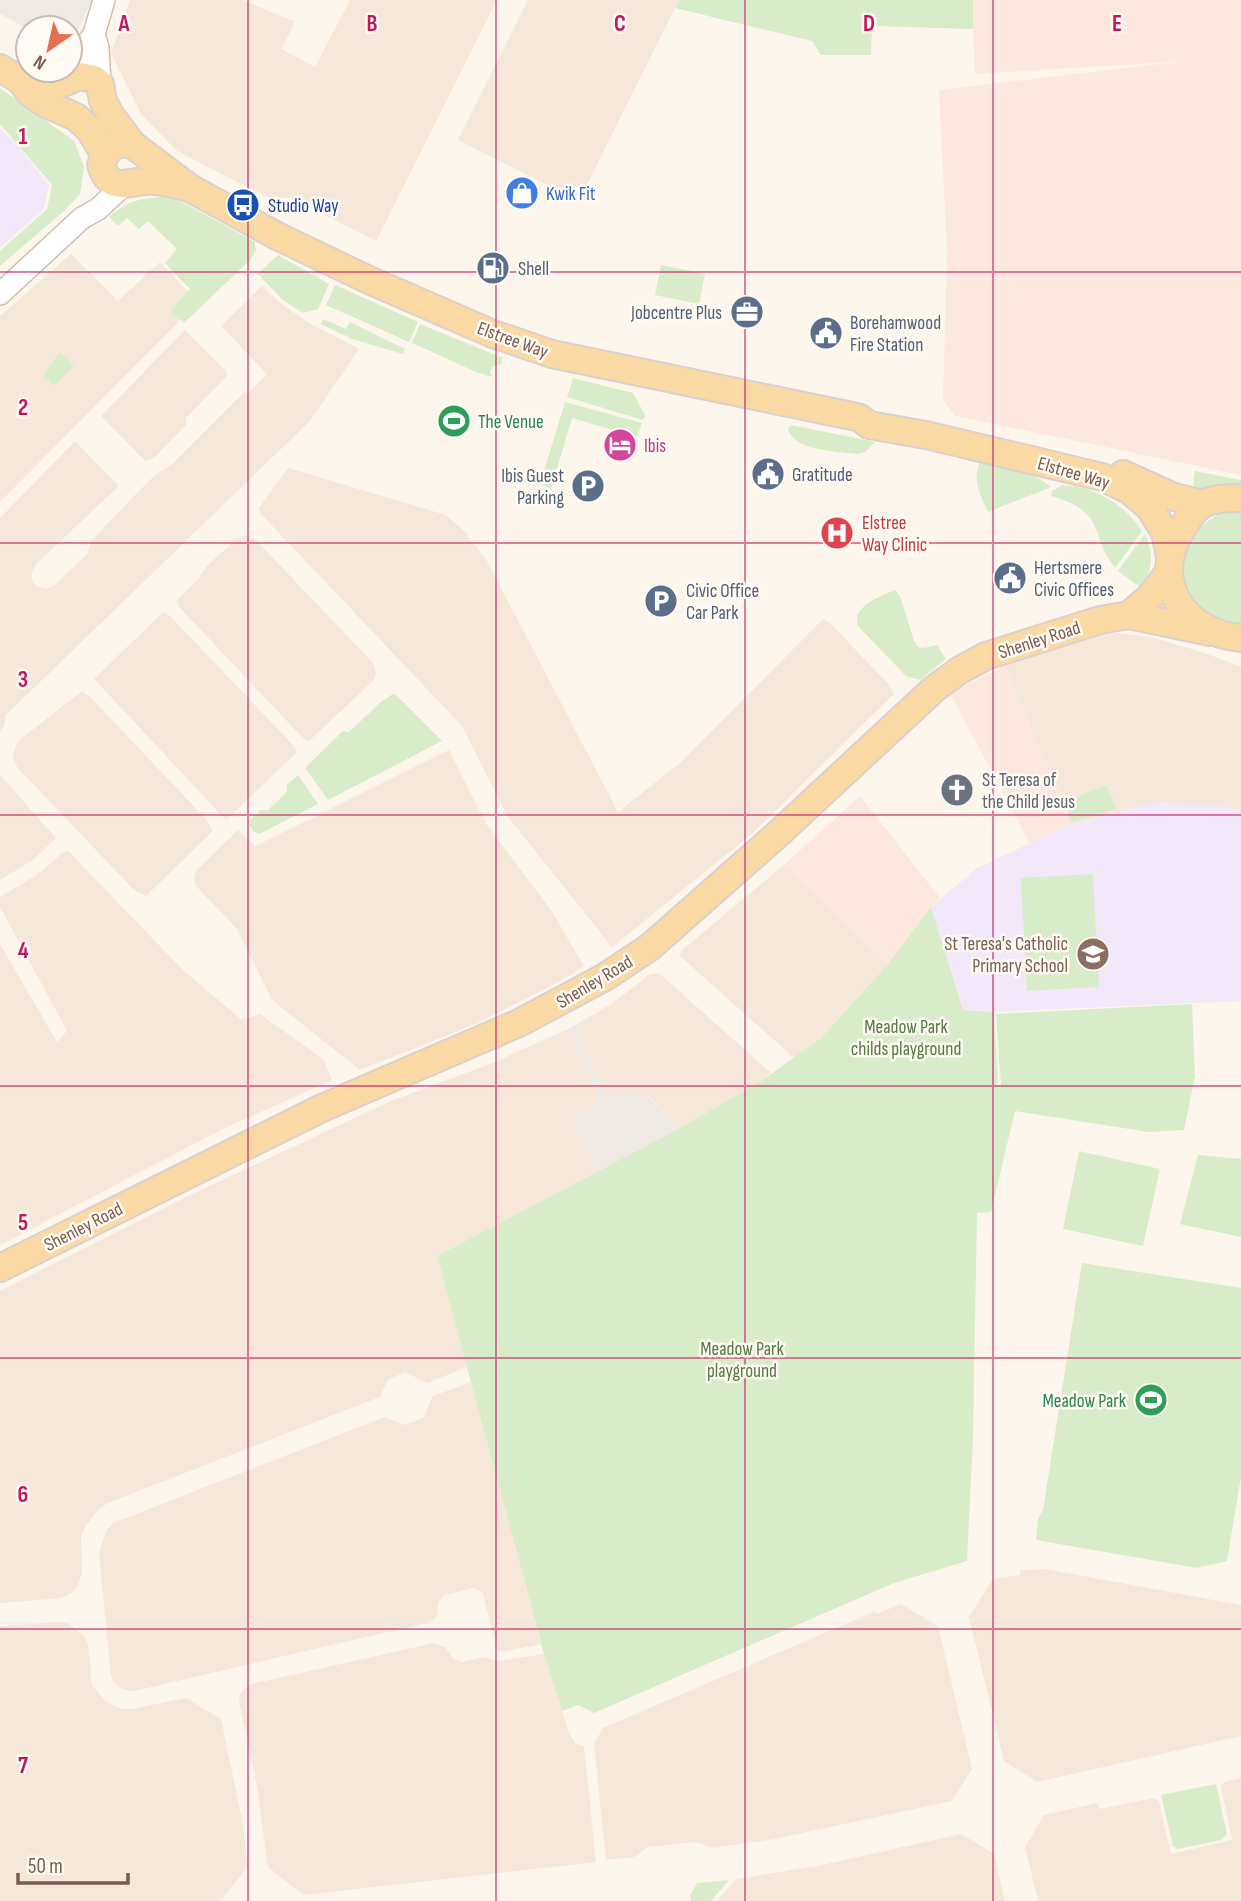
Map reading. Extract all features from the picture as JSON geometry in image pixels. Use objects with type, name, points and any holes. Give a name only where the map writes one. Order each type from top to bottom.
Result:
[{"type":"main road","points":[[10,74],[30,93],[46,104],[71,115],[90,130],[116,174]]},
{"type":"main road","points":[[71,115],[89,117],[95,114],[102,92],[84,76]]},
{"type":"main road","points":[[67,84],[61,97],[71,115]]},
{"type":"main road","name":"Elstree Way","points":[[102,92],[123,134],[135,147],[190,188],[328,261],[522,344],[580,360],[860,418],[869,425],[952,441],[1102,477],[1129,490],[1149,507],[1165,532],[1173,591],[1181,607],[1194,621],[1210,632]]},
{"type":"main road","points":[[119,143],[135,147],[144,165],[142,173],[116,174],[111,146],[119,143]]},
{"type":"main road","name":"Elstree Way","points":[[116,174],[190,188]]},
{"type":"main road","name":"Elstree Way","points":[[860,418],[870,415],[938,426],[1105,466],[1174,496],[1203,504]]},
{"type":"main road","points":[[1129,615],[1150,597],[1170,564],[1180,531],[1203,504],[1241,498]]},
{"type":"main road","name":"Shenley Road","points":[[0,1268],[322,1108],[519,1023],[580,992],[650,947],[779,834],[947,679],[986,656],[1100,620],[1129,615],[1210,632],[1222,637],[1241,638]]},
{"type":"street","points":[[84,49],[94,34],[104,0]]},
{"type":"street","points":[[94,34],[102,92]]},
{"type":"street","points":[[0,293],[82,218],[98,209],[116,174]]},
{"type":"shaded area","points":[[0,0],[92,0],[84,17],[84,14],[14,14],[14,22],[0,14]]},
{"type":"shaded area","points":[[130,0],[243,0],[295,22],[281,49],[315,67],[350,0],[497,0],[376,241],[291,198],[267,197],[177,151],[141,114],[111,53]]},
{"type":"shaded area","points":[[528,0],[679,0],[579,201],[458,140]]},
{"type":"shaded area","points":[[972,0],[1241,0],[1241,475],[955,416],[943,400],[947,251],[939,90],[1185,61],[975,74]]},
{"type":"shaded area","points":[[0,129],[16,144],[49,185],[44,209],[0,248]]},
{"type":"shaded area","points":[[71,254],[118,301],[160,262],[198,302],[0,502],[0,316]]},
{"type":"shaded area","points":[[262,286],[309,323],[359,349],[310,421],[6,715],[0,733],[0,518],[75,441],[119,486],[36,564],[31,576],[34,583],[46,589],[54,586],[87,554],[92,540],[156,474],[172,464],[244,392],[248,393],[267,374],[221,326]]},
{"type":"shaded area","points":[[185,330],[225,370],[227,376],[186,418],[186,425],[154,458],[145,461],[101,416]]},
{"type":"shaded area","points":[[288,468],[446,515],[465,532],[487,561],[618,812],[681,762],[823,619],[830,623],[890,686],[894,694],[752,834],[612,947],[508,817],[462,726],[261,514],[259,508]]},
{"type":"shaded area","points":[[248,535],[255,539],[374,664],[376,674],[373,681],[309,741],[302,737],[176,601],[237,538]]},
{"type":"shaded area","points":[[163,612],[170,616],[297,752],[226,820],[94,679]]},
{"type":"shaded area","points":[[1118,633],[1151,637],[1241,667],[1241,811],[1221,806],[1157,802],[1071,824],[1005,666],[1036,651],[1095,635]]},
{"type":"shaded area","points":[[1005,666],[1071,824],[1030,844],[950,693]]},
{"type":"shaded area","points":[[82,691],[206,819],[213,831],[146,896],[134,890],[17,767],[13,757],[17,742]]},
{"type":"shaded area","points":[[449,750],[487,825],[551,910],[584,966],[568,977],[478,1023],[360,1070],[272,1000],[237,929],[196,886],[196,871],[238,830],[255,846]]},
{"type":"shaded area","points":[[0,775],[56,838],[33,860],[0,880]]},
{"type":"shaded area","points":[[860,796],[940,898],[888,964],[784,865]]},
{"type":"shaded area","name":"St Teresa's Catholic Primary School","points":[[1156,802],[1221,806],[1241,811],[1241,1001],[994,1012],[963,1010],[931,907],[977,868],[1071,824]]},
{"type":"shaded area","points":[[68,851],[182,969],[242,1020],[260,1014],[323,1059],[332,1080],[225,1128],[0,1245],[0,944],[57,1042],[67,1031],[0,907],[0,897],[38,874]]},
{"type":"shaded area","points":[[784,865],[888,964],[820,1039],[794,1058],[680,956],[681,951]]},
{"type":"shaded area","points":[[659,973],[771,1073],[678,1129],[651,1098],[641,1103],[607,1100],[577,1024],[613,1003],[650,974]]},
{"type":"shaded area","points":[[577,1024],[607,1099],[633,1088],[641,1103],[650,1098],[678,1129],[596,1172],[570,1118],[595,1105],[599,1097],[568,1029]]},
{"type":"shaded area","points":[[568,1029],[599,1097],[595,1105],[570,1119],[596,1172],[437,1256],[467,1367],[427,1383],[405,1372],[388,1380],[380,1397],[108,1503],[99,1509],[84,1528],[81,1538],[82,1574],[75,1590],[60,1598],[0,1603],[0,1291],[186,1197],[391,1101],[495,1062]]},
{"type":"shaded area","points":[[471,1382],[541,1644],[502,1652],[497,1650],[483,1593],[474,1588],[444,1595],[438,1602],[437,1616],[431,1622],[134,1691],[124,1690],[113,1682],[99,1553],[106,1531],[113,1523],[385,1417],[404,1425],[423,1418],[433,1396]]},
{"type":"shaded area","points":[[1045,1569],[1241,1605],[1241,1736],[1037,1782],[1004,1761],[969,1617],[993,1579],[1020,1575],[1020,1570]]},
{"type":"shaded area","points":[[901,1604],[938,1626],[972,1769],[952,1801],[774,1839],[713,1848],[696,1842],[648,1847],[634,1857],[606,1860],[594,1744],[603,1728],[876,1611],[877,1614]]},
{"type":"shaded area","points":[[67,1623],[84,1635],[88,1645],[92,1685],[106,1702],[122,1709],[132,1709],[186,1698],[221,1719],[242,1819],[248,1867],[220,1901],[0,1901],[0,1626]]},
{"type":"shaded area","points":[[434,1643],[445,1647],[454,1659],[462,1662],[483,1657],[498,1661],[544,1654],[569,1733],[576,1744],[584,1746],[596,1862],[303,1895],[268,1867],[257,1787],[239,1701],[240,1694],[252,1684]]},
{"type":"shaded area","points":[[1241,1778],[1241,1901],[1038,1901],[1025,1847],[1044,1815],[1097,1803],[1100,1809],[1154,1798],[1159,1802],[1171,1854],[1232,1840],[1221,1787],[1224,1782]]},
{"type":"shaded area","points":[[961,1834],[994,1854],[1005,1901],[717,1901],[736,1879],[822,1865]]},
{"type":"green space","points":[[679,0],[973,0],[973,29],[872,26],[871,55],[821,55],[812,41],[675,8]]},
{"type":"green space","points":[[0,88],[74,141],[84,167],[80,194],[0,266],[0,251],[47,209],[52,185],[0,124]]},
{"type":"green space","points":[[162,197],[182,202],[255,242],[256,250],[250,260],[184,323],[171,310],[190,289],[165,263],[177,249],[148,221],[139,229],[127,218],[118,226],[109,217],[133,202]]},
{"type":"green space","points":[[278,255],[329,284],[318,309],[303,313],[283,300],[258,274]]},
{"type":"green space","points":[[661,265],[705,274],[699,304],[655,295]]},
{"type":"green space","points":[[335,285],[418,322],[409,342],[326,305]]},
{"type":"green space","points":[[323,319],[346,329],[350,322],[405,349],[403,354],[352,339],[321,324]]},
{"type":"green space","points":[[420,324],[503,358],[501,364],[492,367],[492,377],[412,343]]},
{"type":"green space","points":[[60,352],[74,366],[54,386],[43,375]]},
{"type":"green space","points":[[573,378],[633,393],[646,417],[643,420],[567,397]]},
{"type":"green space","points":[[565,402],[642,423],[637,437],[572,418],[551,489],[540,484]]},
{"type":"green space","points":[[791,425],[875,442],[865,452],[856,454],[827,451],[806,446],[791,436],[788,428]]},
{"type":"green space","points":[[980,462],[1027,473],[1051,487],[988,512],[976,475]]},
{"type":"green space","points":[[1195,471],[1241,480],[1241,484],[1197,492],[1193,485]]},
{"type":"green space","points":[[1062,485],[1086,489],[1108,498],[1126,512],[1142,531],[1115,568],[1089,516],[1069,502],[1051,496],[1052,491]]},
{"type":"green space","points":[[1241,510],[1241,624],[1220,622],[1198,607],[1183,585],[1180,559],[1194,531],[1218,514]]},
{"type":"green space","points":[[1145,534],[1151,562],[1141,588],[1118,571]]},
{"type":"green space","points":[[895,590],[900,596],[918,647],[937,645],[946,659],[920,680],[906,676],[858,626],[857,619],[863,607]]},
{"type":"green space","points":[[393,694],[442,741],[328,800],[305,768],[343,731],[349,732]]},
{"type":"green space","points":[[298,775],[318,804],[259,834],[253,831],[248,822],[261,810],[268,810],[287,792],[287,785]]},
{"type":"green space","points":[[1107,785],[1116,809],[1072,822],[1064,802]]},
{"type":"green space","points":[[1093,874],[1099,987],[1027,991],[1021,878]]},
{"type":"green space","points":[[931,907],[963,1010],[994,1012],[998,1086],[1001,1085],[996,1014],[1192,1004],[1195,1077],[1184,1130],[1149,1132],[1015,1111],[991,1212],[977,1213],[973,1438],[967,1561],[894,1583],[594,1713],[578,1705],[562,1711],[544,1654],[437,1256],[678,1129],[760,1082],[820,1039],[888,964]]},
{"type":"green space","points":[[1079,1151],[1160,1169],[1143,1246],[1063,1229]]},
{"type":"green space","points":[[1198,1155],[1241,1159],[1241,1237],[1180,1224]]},
{"type":"green space","name":"Meadow Park","points":[[1082,1263],[1241,1288],[1241,1477],[1227,1561],[1197,1568],[1036,1540]]},
{"type":"green space","points":[[1216,1784],[1227,1834],[1221,1840],[1178,1849],[1173,1846],[1161,1795]]},
{"type":"green space","points":[[729,1880],[711,1901],[691,1901],[690,1896],[697,1883]]},
{"type":"place","name":"Kwik Fit","points":[[522,193]]},
{"type":"place","name":"Studio Way","points":[[243,205]]},
{"type":"place","name":"Shell","points":[[493,268]]},
{"type":"place","name":"Jobcentre Plus","points":[[747,312]]},
{"type":"place","name":"Borehamwood Fire Station","points":[[826,333]]},
{"type":"place","name":"The Venue","points":[[454,421]]},
{"type":"place","name":"Ibis","points":[[620,445]]},
{"type":"place","name":"Gratitude","points":[[768,474]]},
{"type":"place","name":"Ibis Guest Parking","points":[[588,486]]},
{"type":"place","name":"Elstree Way Clinic","points":[[837,533]]},
{"type":"place","name":"Hertsmere Civic Offices","points":[[1010,578]]},
{"type":"place","name":"Civic Office Car Park","points":[[661,601]]},
{"type":"place","name":"St Teresa of the Child Jesus","points":[[957,790]]},
{"type":"place","name":"St Teresa's Catholic Primary School","points":[[1093,954]]},
{"type":"place","name":"Meadow Park","points":[[1151,1400]]},
{"type":"park label","name":"Meadow Park childs playground","points":[[906,1037]]},
{"type":"park label","name":"Meadow Park playground","points":[[742,1359]]}]
